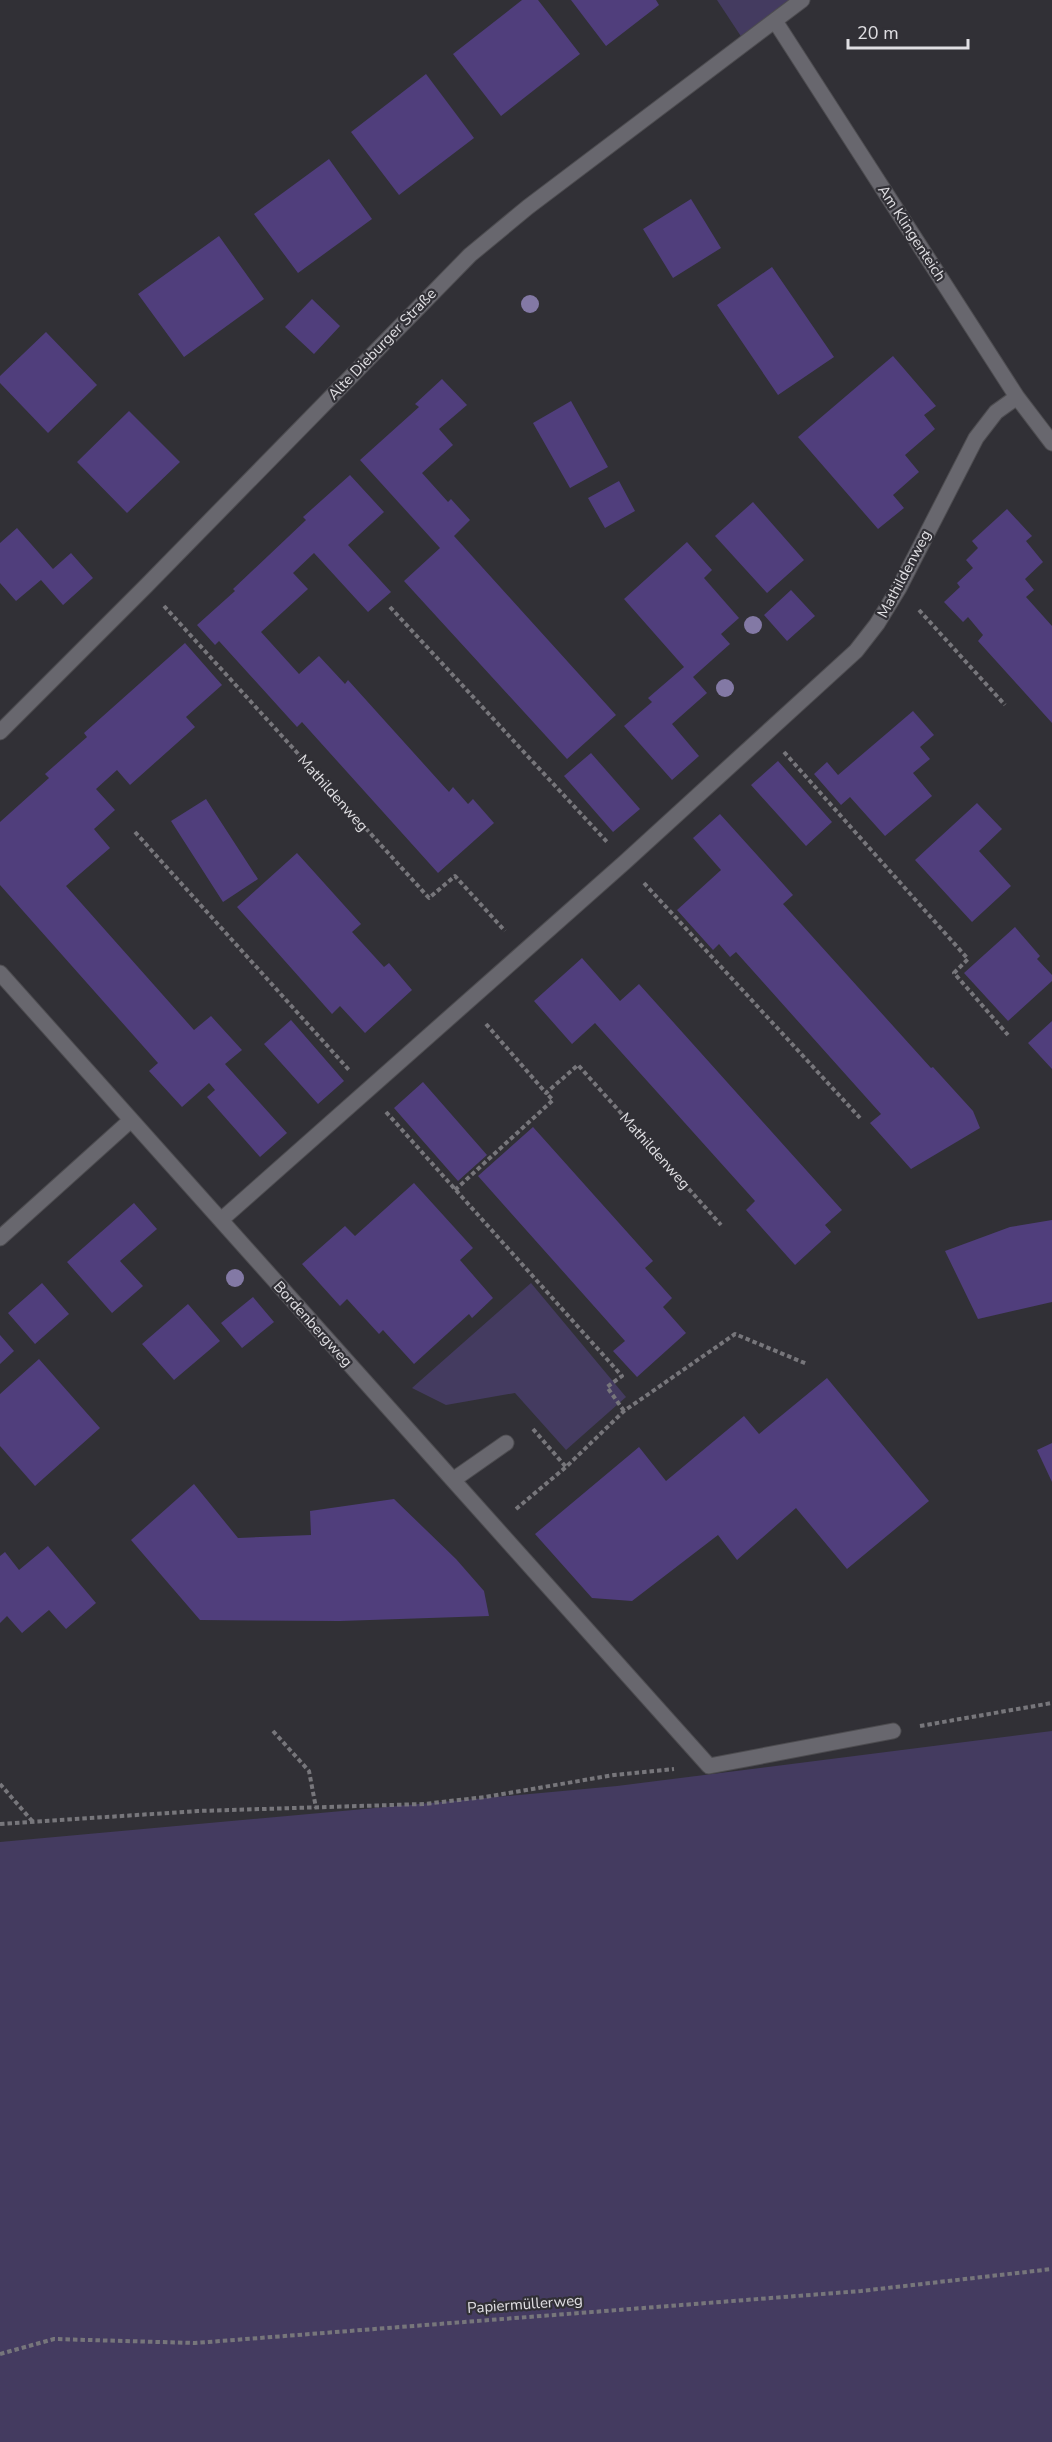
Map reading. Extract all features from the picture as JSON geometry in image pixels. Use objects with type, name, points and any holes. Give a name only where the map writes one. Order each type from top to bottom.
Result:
[{"type":"street","name":"Alte Dieburger Straße","points":[[0,732],[470,255],[528,207],[802,0]]},
{"type":"street","name":"Am Klingenteich","points":[[775,21],[1017,397],[1052,443]]},
{"type":"street","name":"Mathildenweg","points":[[221,1220],[625,862],[856,651],[878,624],[899,588],[976,438],[996,412],[1017,397]]},
{"type":"street","name":"Bordenbergweg","points":[[0,973],[709,1766]]},
{"type":"street","points":[[0,1239],[131,1120]]},
{"type":"street","points":[[453,1480],[506,1443]]},
{"type":"street","points":[[709,1766],[893,1731]]},
{"type":"path","name":"Mathildenweg","points":[[146,586],[429,898],[455,876],[523,952]]},
{"type":"path","points":[[899,588],[1005,705]]},
{"type":"path","points":[[766,732],[968,959],[954,973],[1008,1035]]},
{"type":"path","points":[[455,1190],[553,1100],[467,1003]]},
{"type":"path","name":"Mathildenweg","points":[[546,1093],[578,1065],[721,1225]]},
{"type":"path","points":[[495,1527],[566,1467],[624,1411],[735,1334],[807,1364]]},
{"type":"path","points":[[606,1358],[622,1376],[607,1387],[624,1411]]},
{"type":"path","points":[[506,1443],[528,1423],[566,1467]]},
{"type":"path","points":[[893,1731],[1052,1703]]},
{"type":"path","points":[[273,1731],[309,1771],[316,1808]]},
{"type":"path","points":[[0,1824],[198,1812],[424,1804],[485,1797],[614,1775],[709,1766]]},
{"type":"path","points":[[0,1784],[33,1822]]},
{"type":"path","name":"Papiermüllerweg","points":[[0,2354],[54,2339],[195,2343],[861,2291],[1052,2269]]},
{"type":"shaded area","points":[[717,0],[802,0],[746,44]]},
{"type":"shaded area","points":[[531,1283],[626,1397],[566,1450],[515,1393],[446,1405],[412,1388]]},
{"type":"shaded area","points":[[1052,1731],[1052,2442],[0,2442],[0,1842],[617,1786]]},
{"type":"building","points":[[522,0],[538,0],[580,54],[501,116],[453,54]]},
{"type":"building","points":[[571,0],[656,0],[659,5],[606,46]]},
{"type":"building","points":[[426,74],[474,138],[399,195],[351,132]]},
{"type":"building","points":[[329,159],[372,219],[298,273],[254,214]]},
{"type":"building","points":[[691,199],[721,248],[673,278],[643,229]]},
{"type":"building","points":[[219,236],[264,299],[184,357],[138,294]]},
{"type":"building","points":[[772,267],[834,357],[778,395],[717,305]]},
{"type":"building","points":[[312,299],[340,326],[314,354],[285,327]]},
{"type":"building","points":[[46,332],[97,385],[48,433],[0,383],[0,376]]},
{"type":"building","points":[[893,356],[936,406],[924,415],[935,429],[905,455],[919,472],[893,495],[904,508],[878,529],[798,437]]},
{"type":"building","points":[[442,379],[467,405],[439,429],[453,445],[422,473],[448,502],[451,499],[470,520],[454,536],[616,715],[567,759],[404,581],[440,548],[360,460],[419,407],[415,404]]},
{"type":"building","points":[[571,401],[608,467],[570,488],[533,423]]},
{"type":"building","points":[[129,411],[180,462],[127,513],[77,462]]},
{"type":"building","points":[[350,475],[384,512],[348,545],[391,592],[368,612],[314,553],[293,573],[308,589],[261,632],[299,674],[319,656],[345,684],[348,680],[449,792],[453,787],[468,804],[473,799],[494,823],[438,873],[302,722],[297,727],[219,641],[215,645],[197,625],[235,591],[233,589],[306,520],[303,517]]},
{"type":"building","points":[[619,481],[635,511],[605,528],[588,498]]},
{"type":"building","points":[[753,502],[804,560],[767,593],[715,536]]},
{"type":"building","points":[[1007,509],[1032,536],[1026,541],[1043,562],[1025,579],[1034,590],[1026,597],[1052,626],[1052,723],[978,641],[983,635],[968,617],[963,622],[944,602],[960,587],[957,583],[973,568],[966,560],[978,548],[972,541]]},
{"type":"building","points":[[17,528],[53,569],[71,553],[93,578],[63,605],[41,580],[16,601],[0,583],[0,543]]},
{"type":"building","points":[[687,542],[712,570],[704,578],[739,618],[721,634],[730,644],[693,677],[707,693],[672,724],[699,756],[672,780],[624,726],[652,702],[648,698],[684,667],[624,599]]},
{"type":"building","points":[[791,590],[815,616],[787,641],[764,615]]},
{"type":"building","points":[[185,643],[222,685],[186,717],[195,727],[130,785],[117,770],[96,789],[115,810],[94,829],[110,848],[66,886],[194,1030],[211,1016],[242,1050],[225,1064],[287,1133],[260,1157],[207,1097],[215,1090],[209,1083],[182,1107],[149,1071],[158,1063],[0,885],[0,822],[49,778],[45,774],[87,737],[84,733]]},
{"type":"building","points":[[913,711],[934,735],[920,747],[930,759],[913,773],[932,796],[885,836],[850,797],[841,805],[814,774],[827,762],[838,775]]},
{"type":"building","points":[[591,753],[640,809],[613,832],[564,776]]},
{"type":"building","points":[[778,761],[832,822],[806,846],[751,785]]},
{"type":"building","points":[[206,799],[258,879],[223,902],[171,821]]},
{"type":"building","points":[[977,803],[1002,829],[979,851],[1011,886],[972,922],[915,860]]},
{"type":"building","points":[[720,814],[793,895],[783,904],[931,1068],[933,1067],[973,1111],[980,1128],[911,1169],[870,1123],[881,1114],[736,952],[730,957],[719,944],[713,950],[677,910],[721,870],[693,838]]},
{"type":"building","points":[[297,853],[361,924],[352,932],[384,967],[389,963],[412,990],[365,1033],[340,1006],[332,1014],[237,907]]},
{"type":"building","points":[[1015,927],[1040,956],[1037,959],[1052,975],[1052,981],[1008,1021],[964,973]]},
{"type":"building","points":[[582,958],[620,1001],[639,984],[842,1210],[825,1225],[831,1232],[795,1265],[746,1210],[755,1201],[595,1023],[572,1044],[534,1001]]},
{"type":"building","points":[[291,1020],[344,1081],[318,1104],[264,1044]]},
{"type":"building","points":[[1052,1021],[1052,1069],[1028,1043]]},
{"type":"building","points":[[423,1082],[487,1155],[458,1181],[394,1108]]},
{"type":"building","points":[[533,1127],[653,1261],[645,1268],[672,1298],[663,1307],[686,1333],[637,1377],[613,1351],[625,1341],[478,1176]]},
{"type":"building","points":[[414,1183],[473,1248],[460,1260],[493,1298],[472,1318],[469,1314],[414,1364],[383,1330],[379,1334],[347,1299],[340,1306],[302,1264],[345,1226],[355,1236]]},
{"type":"building","points":[[134,1203],[157,1229],[120,1261],[143,1286],[112,1313],[67,1262]]},
{"type":"building","points":[[1052,1220],[1052,1302],[978,1319],[945,1251],[1010,1227]]},
{"type":"building","points":[[42,1283],[69,1314],[35,1344],[8,1313]]},
{"type":"building","points":[[253,1297],[274,1322],[242,1348],[221,1323]]},
{"type":"building","points":[[188,1304],[220,1341],[174,1380],[142,1344]]},
{"type":"building","points":[[0,1335],[14,1351],[0,1364]]},
{"type":"building","points":[[39,1359],[100,1428],[35,1486],[0,1446],[0,1394]]},
{"type":"building","points":[[827,1378],[929,1501],[847,1569],[796,1508],[737,1560],[718,1535],[632,1601],[592,1598],[535,1534],[639,1447],[666,1481],[744,1416],[759,1434]]},
{"type":"building","points":[[1052,1443],[1052,1482],[1037,1450]]},
{"type":"building","points":[[194,1484],[238,1538],[311,1535],[310,1511],[394,1499],[456,1559],[484,1591],[489,1616],[340,1621],[200,1620],[131,1540]]},
{"type":"building","points":[[48,1546],[96,1603],[66,1629],[49,1610],[22,1633],[7,1616],[0,1623],[0,1556],[5,1552],[19,1570]]}]
